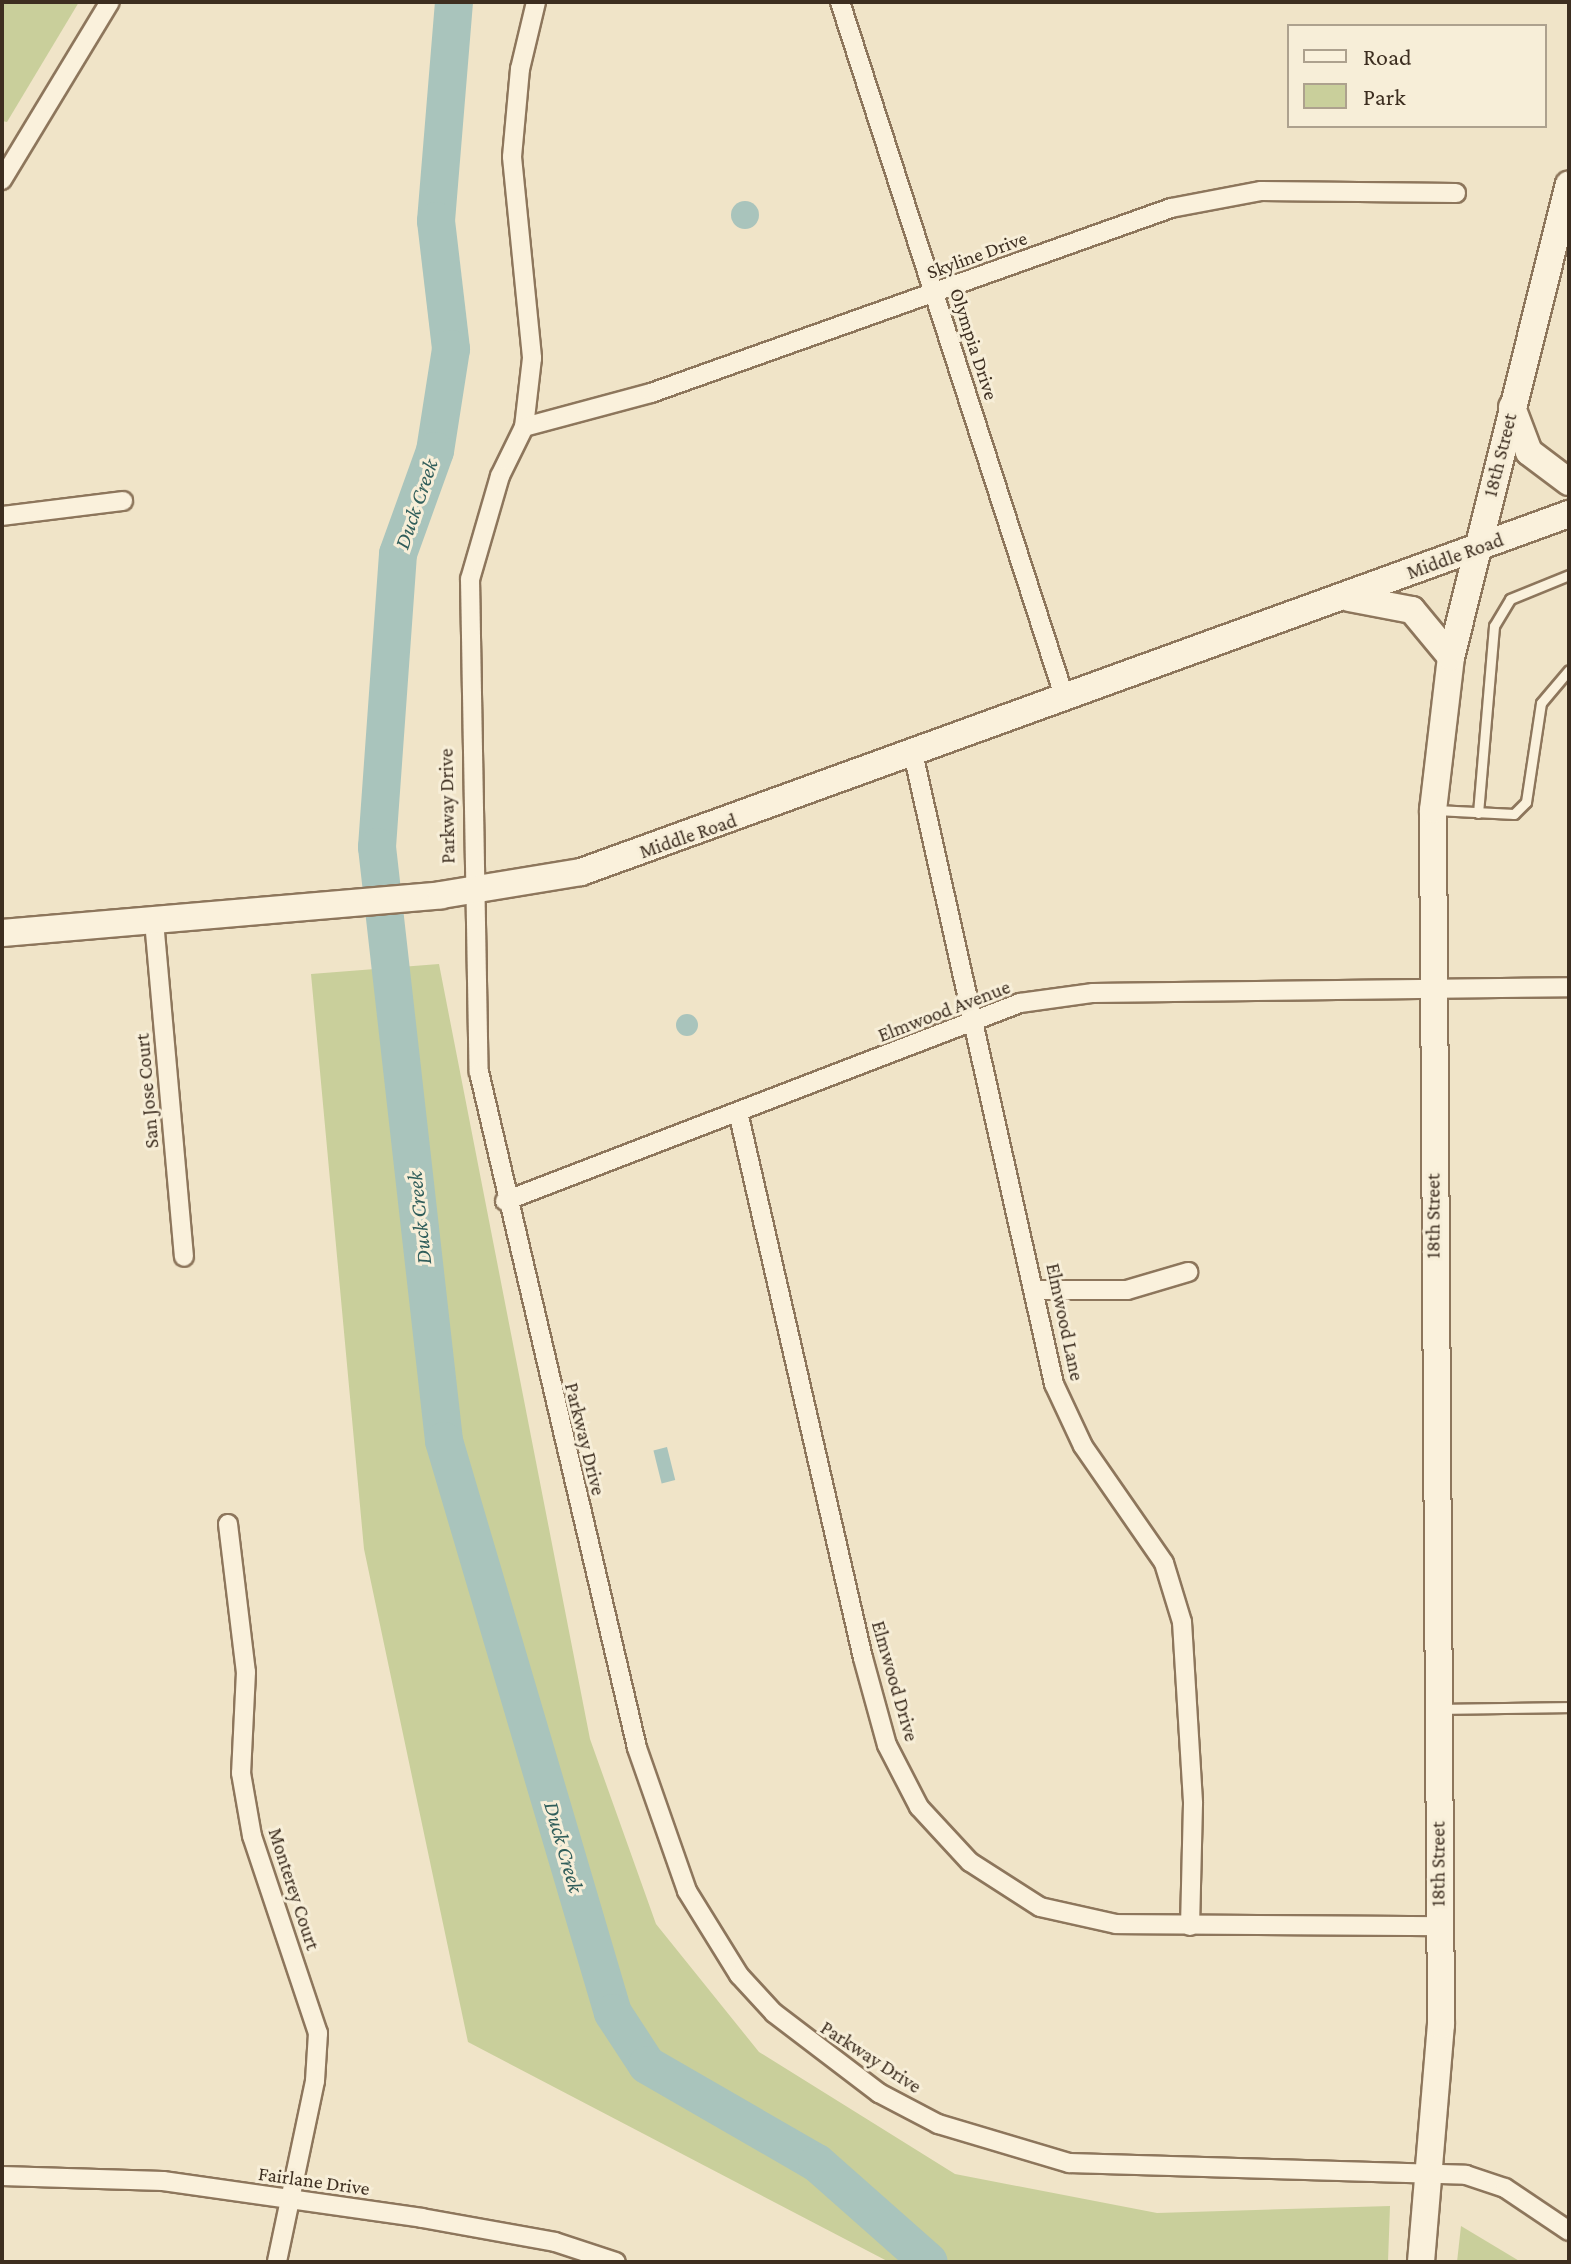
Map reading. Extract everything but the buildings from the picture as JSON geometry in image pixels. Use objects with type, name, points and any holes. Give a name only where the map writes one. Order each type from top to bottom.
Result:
[{"type":"street","points":[[2,180],[110,2]]},
{"type":"street","name":"Parkway Drive","points":[[536,2],[520,69],[512,157],[532,358],[524,427],[500,476],[470,579],[471,892],[479,1072],[505,1201],[658,1820],[687,1891],[739,1975],[774,2013],[879,2093],[1000,2148],[1069,2163],[1431,2174],[1505,2188],[1569,2231]]},
{"type":"street","name":"Olympia Drive","points":[[840,2],[1065,699]]},
{"type":"street","name":"18th Street","points":[[1421,2262],[1431,2174],[1438,1926],[1433,810],[1451,657],[1569,184]]},
{"type":"street","name":"Skyline Drive","points":[[524,427],[651,393],[1171,208],[1261,191],[1456,193]]},
{"type":"street","points":[[1512,407],[1529,452],[1569,482]]},
{"type":"street","points":[[2,516],[123,501]]},
{"type":"street","name":"Middle Road","points":[[2,933],[471,892],[581,872],[1569,514]]},
{"type":"street","name":"Middle Road","points":[[1341,597],[1412,610],[1451,657]]},
{"type":"street","name":"Elmwood Lane","points":[[913,753],[1036,1290],[1054,1384],[1083,1446],[1164,1563],[1182,1622],[1193,1804],[1190,1926]]},
{"type":"street","name":"San Jose Court","points":[[154,921],[184,1257]]},
{"type":"street","name":"Elmwood Avenue","points":[[505,1201],[1020,1003],[1093,993],[1569,987]]},
{"type":"street","name":"Elmwood Drive","points":[[738,1112],[863,1658],[887,1745],[919,1807],[970,1862],[1040,1907],[1116,1924],[1438,1926]]},
{"type":"street","points":[[1036,1290],[1127,1290],[1188,1272]]},
{"type":"street","name":"Monterey Court","points":[[228,1524],[246,1672],[241,1773],[252,1836],[318,2033],[315,2081],[277,2262]]},
{"type":"street","name":"Fairlane Drive","points":[[2,2176],[163,2181],[541,2239],[616,2262]]},
{"type":"lane","points":[[1478,813],[1494,626],[1510,599],[1569,575]]},
{"type":"lane","points":[[1433,810],[1514,814],[1526,802],[1541,703],[1569,670]]},
{"type":"lane","points":[[1437,1709],[1569,1707]]},
{"type":"green space","points":[[2,2],[79,2],[7,122],[2,121]]},
{"type":"green space","points":[[439,964],[590,1739],[656,1924],[759,2052],[955,2174],[1157,2213],[1390,2206],[1388,2262],[889,2262],[468,2042],[364,1549],[311,974]]},
{"type":"green space","points":[[1461,2226],[1521,2262],[1457,2262]]},
{"type":"water","points":[[745,201],[755,205],[759,215],[755,225],[745,229],[735,225],[731,215],[735,205]]},
{"type":"water","points":[[687,1014],[695,1017],[698,1025],[695,1033],[687,1036],[679,1033],[676,1025],[679,1017]]},
{"type":"water","points":[[667,1447],[675,1480],[662,1483],[653,1450]]},
{"type":"waterway","name":"Duck Creek","points":[[454,2],[436,221],[451,349],[435,451],[398,554],[377,847],[444,1441],[613,2013],[647,2065],[817,2163],[929,2262]]}]
